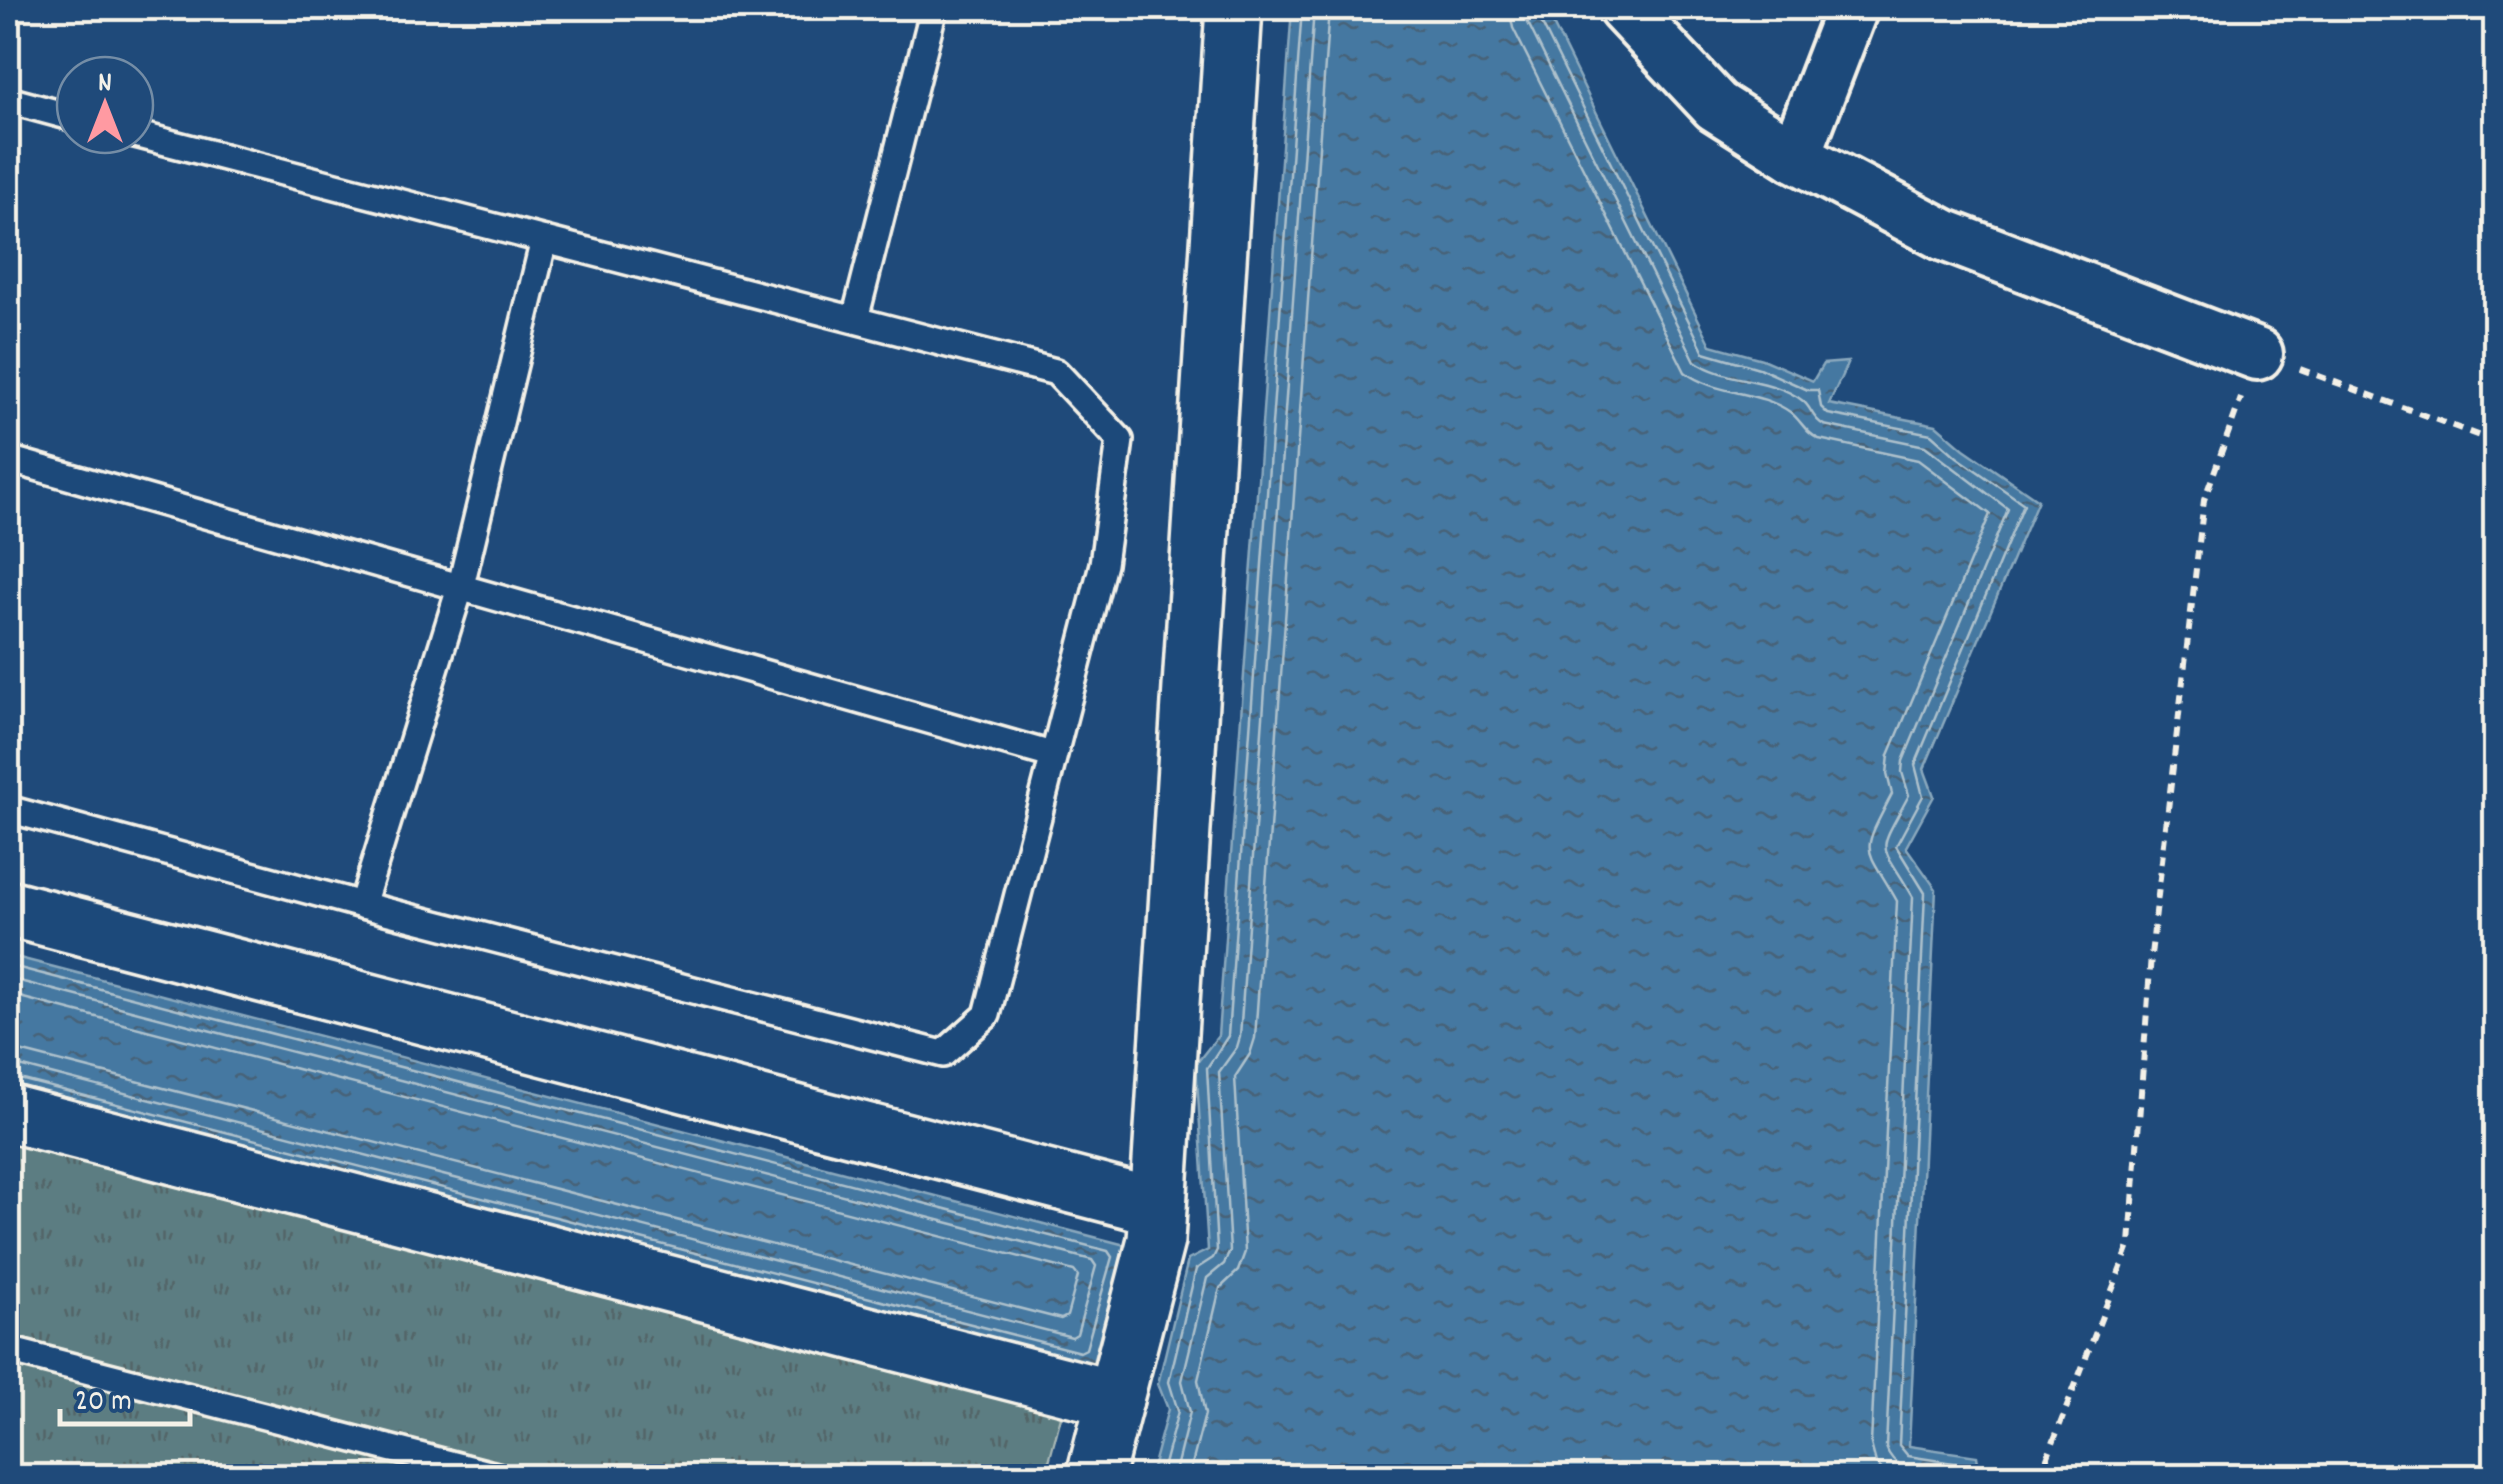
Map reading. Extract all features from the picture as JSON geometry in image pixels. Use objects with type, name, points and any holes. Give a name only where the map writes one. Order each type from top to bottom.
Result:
[{"type":"street","points":[[1095,1476],[1156,1223],[1234,8]]},
{"type":"street","points":[[1624,8],[1716,106],[1795,156],[1944,235],[2258,354]]},
{"type":"street","points":[[1795,156],[1852,8]]},
{"type":"street","points":[[8,908],[1156,1223]]},
{"type":"street","points":[[8,1113],[1118,1383]]},
{"type":"lane","points":[[855,319],[934,8]]},
{"type":"lane","points":[[8,100],[55,113]]},
{"type":"lane","points":[[8,809],[362,905],[943,1054],[987,1016],[1102,564],[1120,440],[1056,372],[155,139]]},
{"type":"lane","points":[[362,905],[460,585],[544,240]]},
{"type":"lane","points":[[8,459],[1052,755]]},
{"type":"lane","points":[[8,1350],[497,1476]]},
{"type":"path","points":[[2040,1476],[2130,1244],[2151,955],[2204,500],[2258,354],[2496,442]]},
{"type":"green space","points":[[8,1141],[1062,1413],[1045,1476],[8,1476]]},
{"type":"water","points":[[1292,8],[1545,8],[1711,345],[1762,359],[1813,381],[1823,364],[1848,362],[1829,404],[1936,425],[2038,500],[1924,769],[1934,796],[1906,847],[1936,889],[1909,1446],[1977,1456],[1980,1476],[1150,1476],[1168,1409],[1158,1384],[1188,1260],[1208,1250],[1196,1064],[1218,1036]]},
{"type":"water","points":[[8,955],[1125,1245],[1092,1366],[8,1085]]}]
